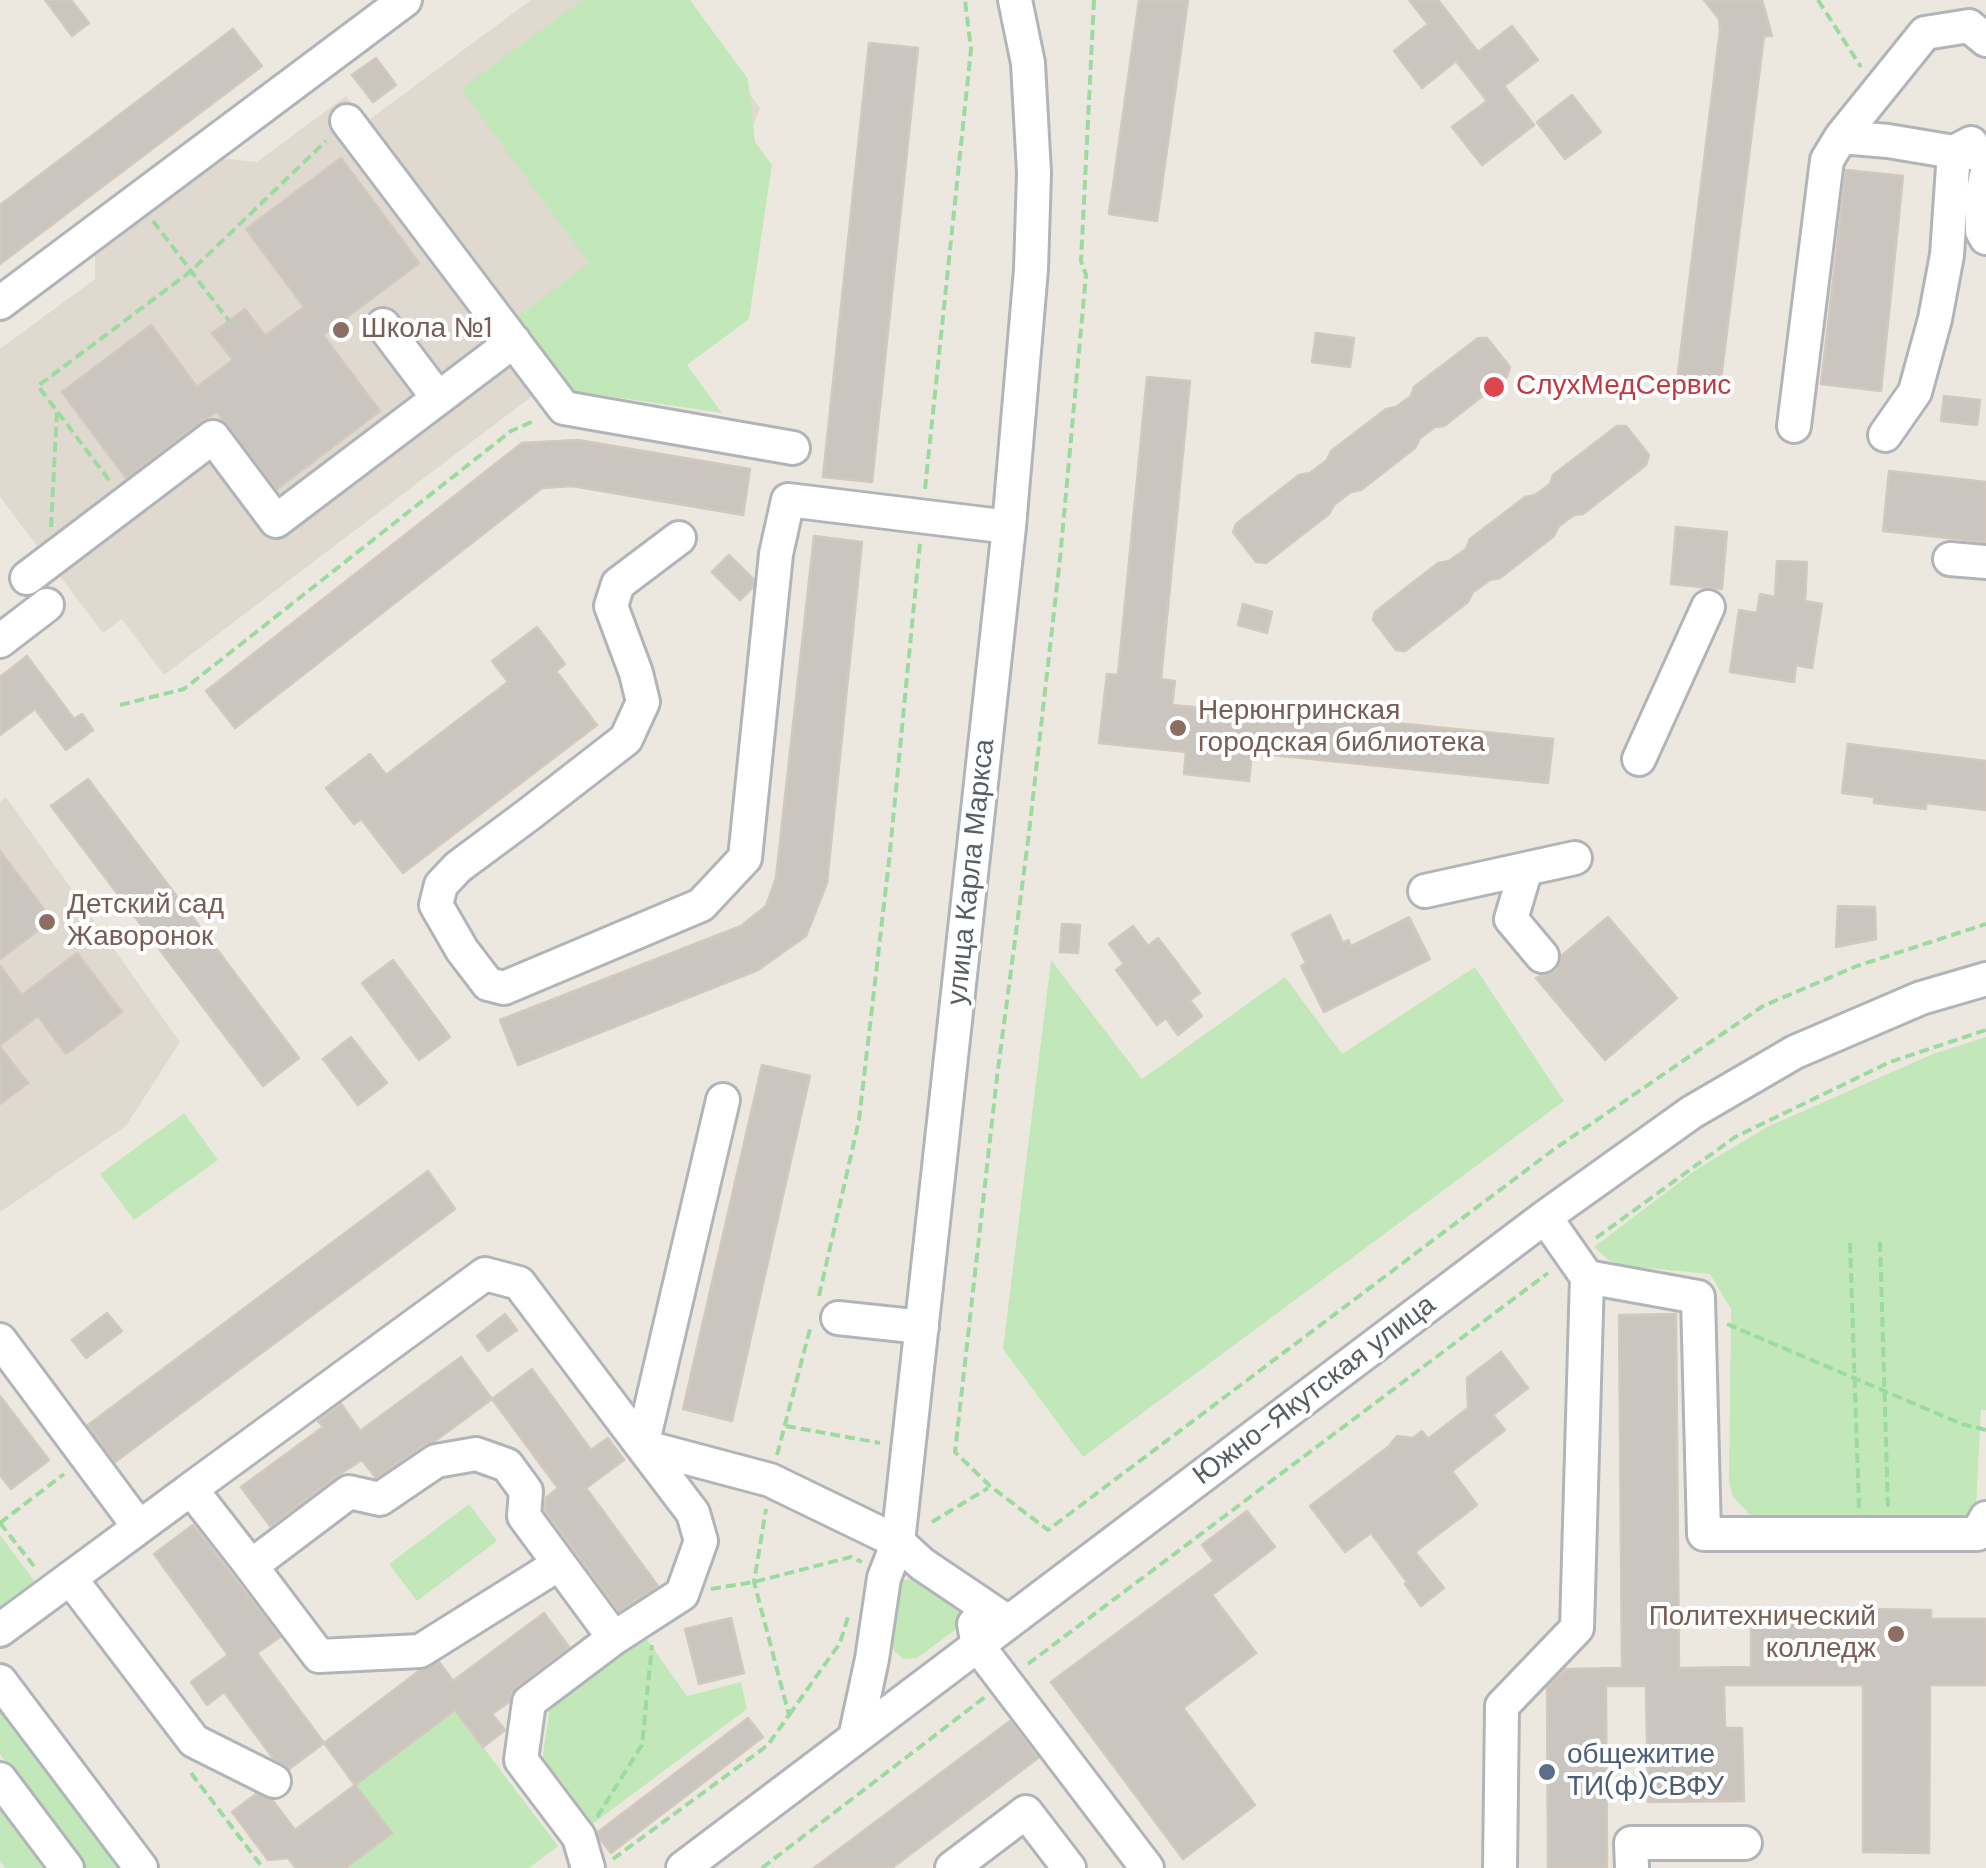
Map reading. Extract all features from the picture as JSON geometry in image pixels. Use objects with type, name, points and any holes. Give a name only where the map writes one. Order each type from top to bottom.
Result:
[{"type":"street","points":[[0,303],[405,0]]},
{"type":"street","name":"улица Карла Маркса","points":[[855,1738],[884,1578],[898,1542],[1010,527],[1031,269],[1034,173],[1028,63],[1015,0]]},
{"type":"street","points":[[1794,426],[1828,160],[1842,136],[1925,33],[1969,26],[1986,40]]},
{"type":"street","points":[[347,121],[564,408],[793,448]]},
{"type":"street","points":[[1842,136],[1970,153]]},
{"type":"street","points":[[1886,435],[1915,392],[1935,320],[1970,153],[1986,136]]},
{"type":"street","points":[[1986,176],[1982,196],[1982,231],[1986,238]]},
{"type":"street","points":[[383,325],[438,398]]},
{"type":"street","points":[[38,570],[213,438],[276,521],[514,341]]},
{"type":"street","points":[[678,538],[618,584],[611,606],[636,673],[642,702],[626,738],[440,884],[436,905],[462,950],[488,984],[504,988],[700,904],[745,858],[776,554],[788,500],[1010,527]]},
{"type":"street","points":[[1950,558],[1986,562]]},
{"type":"street","points":[[0,641],[47,605]]},
{"type":"street","points":[[1639,759],[1708,607]]},
{"type":"street","points":[[1425,890],[1575,858]]},
{"type":"street","points":[[1526,868],[1511,919],[1542,956]]},
{"type":"street","name":"Южно-Якутская улица","points":[[683,1868],[1545,1217],[1692,1112],[1795,1052],[1920,998],[1986,979]]},
{"type":"street","points":[[642,1446],[723,1100]]},
{"type":"street","points":[[1500,1868],[1502,1706],[1577,1628],[1579,1266],[1545,1217]]},
{"type":"street","points":[[1579,1266],[1698,1297],[1704,1534],[1976,1534],[1986,1518]]},
{"type":"street","points":[[0,1630],[485,1274],[519,1282],[693,1513],[701,1541],[669,1602],[529,1702],[521,1760],[597,1866]]},
{"type":"street","points":[[823,1313],[922,1326]]},
{"type":"street","points":[[0,1340],[139,1527]]},
{"type":"street","points":[[642,1446],[770,1480],[898,1542],[922,1564],[1008,1622]]},
{"type":"street","points":[[251,1566],[349,1492],[380,1499],[436,1461],[476,1454],[507,1465],[526,1490],[524,1516],[614,1638]]},
{"type":"street","points":[[191,1490],[320,1656],[420,1651],[559,1564]]},
{"type":"street","points":[[70,1578],[194,1742],[274,1780]]},
{"type":"street","points":[[970,1595],[978,1646],[1147,1868]]},
{"type":"street","points":[[872,1659],[922,1688]]},
{"type":"street","points":[[0,1681],[141,1868]]},
{"type":"street","points":[[0,1779],[67,1868]]},
{"type":"street","points":[[952,1868],[1026,1812],[1069,1868]]},
{"type":"street","points":[[1632,1868],[1631,1843],[1745,1843]]},
{"type":"path","points":[[789,1714],[754,1582],[770,1480],[823,1313],[859,1120],[971,49],[964,0]]},
{"type":"path","points":[[1094,0],[1081,260],[1086,275],[1060,559],[954,1452],[990,1486],[1048,1530],[1553,1150],[1763,1006],[1856,966],[1986,924]]},
{"type":"path","points":[[1818,0],[1877,91]]},
{"type":"path","points":[[126,503],[38,386],[191,270],[347,121]]},
{"type":"path","points":[[138,200],[228,321]]},
{"type":"path","points":[[120,705],[184,689],[511,431],[564,408]]},
{"type":"path","points":[[38,570],[57,411]]},
{"type":"path","points":[[762,1868],[1103,1606],[1579,1266],[1735,1137],[1890,1062],[1986,1030]]},
{"type":"path","points":[[1874,1534],[1884,1391],[1880,1242]]},
{"type":"path","points":[[1850,1243],[1854,1379],[1874,1534]]},
{"type":"path","points":[[1698,1297],[1731,1328],[1962,1424],[1986,1430]]},
{"type":"path","points":[[784,1426],[884,1444]]},
{"type":"path","points":[[0,1522],[87,1457]]},
{"type":"path","points":[[932,1522],[990,1486]]},
{"type":"path","points":[[592,1824],[642,1744],[669,1602],[852,1557],[865,1563]]},
{"type":"path","points":[[597,1866],[768,1745],[840,1643],[850,1611]]},
{"type":"shaded area","name":"Школа №1","points":[[531,0],[681,0],[760,108],[681,310],[560,375],[164,675],[122,619],[103,633],[0,497],[0,349],[95,279],[95,251],[219,158],[257,162],[346,96],[366,122]]},
{"type":"shaded area","name":"Детский сад Жаворонок","points":[[6,797],[180,1042],[126,1126],[0,1212],[0,802]]},
{"type":"green space","points":[[582,0],[690,0],[748,79],[755,142],[772,165],[749,319],[687,365],[722,413],[574,391],[517,317],[589,263],[461,89]]},
{"type":"green space","points":[[1051,960],[1142,1079],[1285,977],[1342,1054],[1475,967],[1564,1101],[1083,1457],[1003,1349]]},
{"type":"green space","points":[[1986,1037],[1986,1410],[1981,1410],[1976,1507],[1969,1523],[1766,1521],[1749,1514],[1733,1497],[1729,1482],[1731,1309],[1710,1274],[1625,1266],[1610,1261],[1594,1247],[1697,1169],[1767,1127],[1933,1054]]},
{"type":"green space","points":[[184,1113],[218,1160],[134,1220],[100,1174]]},
{"type":"green space","points":[[469,1504],[497,1541],[417,1601],[389,1564]]},
{"type":"green space","points":[[0,1535],[39,1587],[0,1616]]},
{"type":"green space","points":[[916,1579],[958,1605],[963,1619],[959,1627],[917,1658],[903,1659],[894,1651],[890,1639],[896,1588],[904,1580]]},
{"type":"green space","points":[[640,1630],[687,1696],[741,1682],[747,1709],[587,1828],[541,1768],[551,1699]]},
{"type":"green space","points":[[0,1701],[125,1868],[86,1868],[0,1754]]},
{"type":"green space","points":[[455,1710],[558,1846],[529,1868],[345,1868],[391,1833],[355,1785]]},
{"type":"green space","points":[[0,1804],[48,1868],[5,1868],[0,1862]]},
{"type":"building","points":[[45,0],[71,0],[89,23],[72,36]]},
{"type":"building","points":[[1139,0],[1188,0],[1157,221],[1109,214]]},
{"type":"building","points":[[1409,0],[1438,0],[1478,52],[1512,26],[1538,60],[1504,86],[1534,125],[1482,165],[1452,127],[1487,101],[1456,61],[1422,88],[1394,51],[1428,24]]},
{"type":"building","points":[[1704,0],[1762,0],[1772,36],[1764,36],[1720,387],[1677,381],[1720,30],[1719,19]]},
{"type":"building","points":[[233,29],[262,66],[0,264],[0,205]]},
{"type":"building","points":[[869,43],[918,48],[872,482],[823,477]]},
{"type":"building","points":[[376,58],[396,85],[373,102],[352,75]]},
{"type":"building","points":[[1572,95],[1601,132],[1565,159],[1537,122]]},
{"type":"building","points":[[341,158],[419,263],[323,335],[380,411],[277,489],[217,412],[126,478],[62,392],[151,325],[197,387],[233,360],[212,333],[245,309],[265,336],[304,307],[246,229]]},
{"type":"building","points":[[1846,170],[1903,176],[1881,391],[1821,384]]},
{"type":"building","points":[[1316,333],[1354,338],[1350,367],[1312,362]]},
{"type":"building","points":[[1478,338],[1487,338],[1510,367],[1507,377],[1444,426],[1435,427],[1420,438],[1415,448],[1361,490],[1351,492],[1334,505],[1329,514],[1266,563],[1256,562],[1233,532],[1236,524],[1299,475],[1310,473],[1327,460],[1331,451],[1386,409],[1411,396],[1414,387]]},
{"type":"building","points":[[1147,377],[1190,381],[1161,679],[1175,681],[1172,705],[1257,713],[1258,709],[1553,739],[1548,783],[1252,753],[1249,781],[1184,774],[1186,752],[1099,743],[1107,674],[1118,675]]},
{"type":"building","points":[[1944,396],[1980,400],[1977,425],[1941,421]]},
{"type":"building","points":[[1617,426],[1626,426],[1649,455],[1646,465],[1583,514],[1574,515],[1559,526],[1554,536],[1500,578],[1473,592],[1468,602],[1405,651],[1396,650],[1373,620],[1375,612],[1438,563],[1449,561],[1466,549],[1470,539],[1525,497],[1550,484],[1553,475]]},
{"type":"building","points":[[578,440],[750,469],[743,515],[572,486],[542,488],[235,728],[206,691],[522,443]]},
{"type":"building","points":[[1889,471],[1986,482],[1986,542],[1883,531]]},
{"type":"building","points":[[1676,527],[1727,532],[1722,589],[1671,584]]},
{"type":"building","points":[[814,536],[862,542],[827,883],[806,936],[758,970],[518,1065],[500,1020],[741,926],[766,906],[776,878]]},
{"type":"building","points":[[729,555],[753,579],[753,587],[740,600],[712,572]]},
{"type":"building","points":[[1777,561],[1807,562],[1805,601],[1822,604],[1812,668],[1796,665],[1794,682],[1730,672],[1739,610],[1757,613],[1760,594],[1775,597]]},
{"type":"building","points":[[1243,604],[1272,612],[1267,633],[1238,625]]},
{"type":"building","points":[[537,627],[565,664],[556,671],[597,725],[403,873],[361,819],[354,824],[326,788],[370,754],[386,775],[508,682],[492,661]]},
{"type":"building","points":[[27,656],[74,719],[82,714],[93,730],[66,750],[35,709],[0,735],[0,677]]},
{"type":"building","points":[[1848,744],[1986,761],[1986,810],[1926,803],[1926,809],[1874,803],[1874,797],[1842,793]]},
{"type":"building","points":[[88,779],[299,1058],[263,1086],[51,806]]},
{"type":"building","points":[[0,851],[52,920],[0,959]]},
{"type":"building","points":[[1838,906],[1875,907],[1876,939],[1836,947]]},
{"type":"building","points":[[1330,915],[1343,943],[1348,940],[1351,946],[1409,917],[1430,959],[1324,1012],[1301,966],[1306,963],[1292,934]]},
{"type":"building","points":[[1608,917],[1677,998],[1605,1060],[1536,978],[1556,971],[1561,956]]},
{"type":"building","points":[[1062,924],[1080,925],[1078,953],[1060,952]]},
{"type":"building","points":[[1133,926],[1148,946],[1158,938],[1200,993],[1190,1000],[1202,1016],[1178,1035],[1166,1018],[1157,1025],[1116,970],[1124,964],[1109,944]]},
{"type":"building","points":[[77,953],[122,1012],[66,1054],[38,1016],[0,1045],[0,966],[22,995]]},
{"type":"building","points":[[393,960],[450,1037],[419,1060],[362,983]]},
{"type":"building","points":[[351,1037],[387,1083],[358,1105],[323,1059]]},
{"type":"building","points":[[0,1047],[28,1083],[0,1104]]},
{"type":"building","points":[[762,1065],[810,1076],[732,1421],[683,1409]]},
{"type":"building","points":[[428,1171],[455,1209],[115,1462],[88,1425]]},
{"type":"building","points":[[107,1313],[122,1331],[86,1358],[72,1340]]},
{"type":"building","points":[[505,1314],[517,1330],[488,1351],[477,1336]]},
{"type":"building","points":[[1676,1314],[1679,1668],[1751,1667],[1751,1617],[1863,1618],[1863,1609],[1931,1610],[1931,1619],[1986,1619],[1986,1685],[1930,1685],[1929,1853],[1863,1852],[1863,1685],[1724,1685],[1725,1728],[1742,1728],[1744,1801],[1648,1802],[1646,1686],[1606,1686],[1607,1868],[1548,1868],[1547,1688],[1566,1669],[1622,1668],[1619,1315]]},
{"type":"building","points":[[1501,1352],[1528,1388],[1493,1415],[1505,1430],[1452,1471],[1477,1505],[1415,1552],[1444,1588],[1421,1606],[1371,1533],[1345,1552],[1310,1506],[1397,1436],[1413,1438],[1422,1431],[1428,1439],[1468,1408],[1467,1378]]},
{"type":"building","points":[[461,1357],[492,1399],[376,1478],[362,1460],[270,1526],[241,1487],[323,1427],[318,1421],[341,1404],[360,1431]]},
{"type":"building","points":[[532,1369],[591,1450],[608,1438],[624,1460],[586,1488],[658,1586],[619,1611],[545,1510],[546,1498],[558,1488],[492,1399]]},
{"type":"building","points":[[0,1396],[49,1460],[11,1489],[0,1475]]},
{"type":"building","points":[[1247,1511],[1275,1547],[1212,1595],[1256,1653],[1183,1708],[1255,1805],[1183,1859],[1051,1682],[1214,1561],[1202,1545]]},
{"type":"building","points":[[193,1525],[280,1637],[257,1653],[324,1743],[289,1769],[273,1758],[224,1692],[207,1705],[191,1682],[228,1655],[154,1554]]},
{"type":"building","points":[[544,1613],[569,1647],[517,1686],[509,1702],[492,1714],[505,1730],[483,1747],[455,1710],[355,1785],[324,1743],[419,1671],[439,1662],[453,1681]]},
{"type":"building","points":[[731,1618],[744,1673],[699,1684],[685,1629]]},
{"type":"building","points":[[748,1718],[763,1737],[611,1853],[598,1832]]},
{"type":"building","points":[[1010,1721],[1038,1758],[892,1868],[814,1868]]},
{"type":"building","points":[[355,1785],[392,1833],[345,1868],[296,1868],[288,1858],[268,1860],[232,1812],[256,1794],[273,1801],[295,1830]]},
{"type":"place","name":"Школа №1","points":[[341,330]]},
{"type":"place","name":"СлухМедСервис","points":[[1494,387]]},
{"type":"place","name":"Нерюнгринская городская библиотека","points":[[1178,728]]},
{"type":"place","name":"Детский сад Жаворонок","points":[[47,922]]},
{"type":"place","name":"Политехнический колледж","points":[[1896,1634]]},
{"type":"place","name":"общежитие ТИ(ф)СВФУ","points":[[1547,1772]]}]
